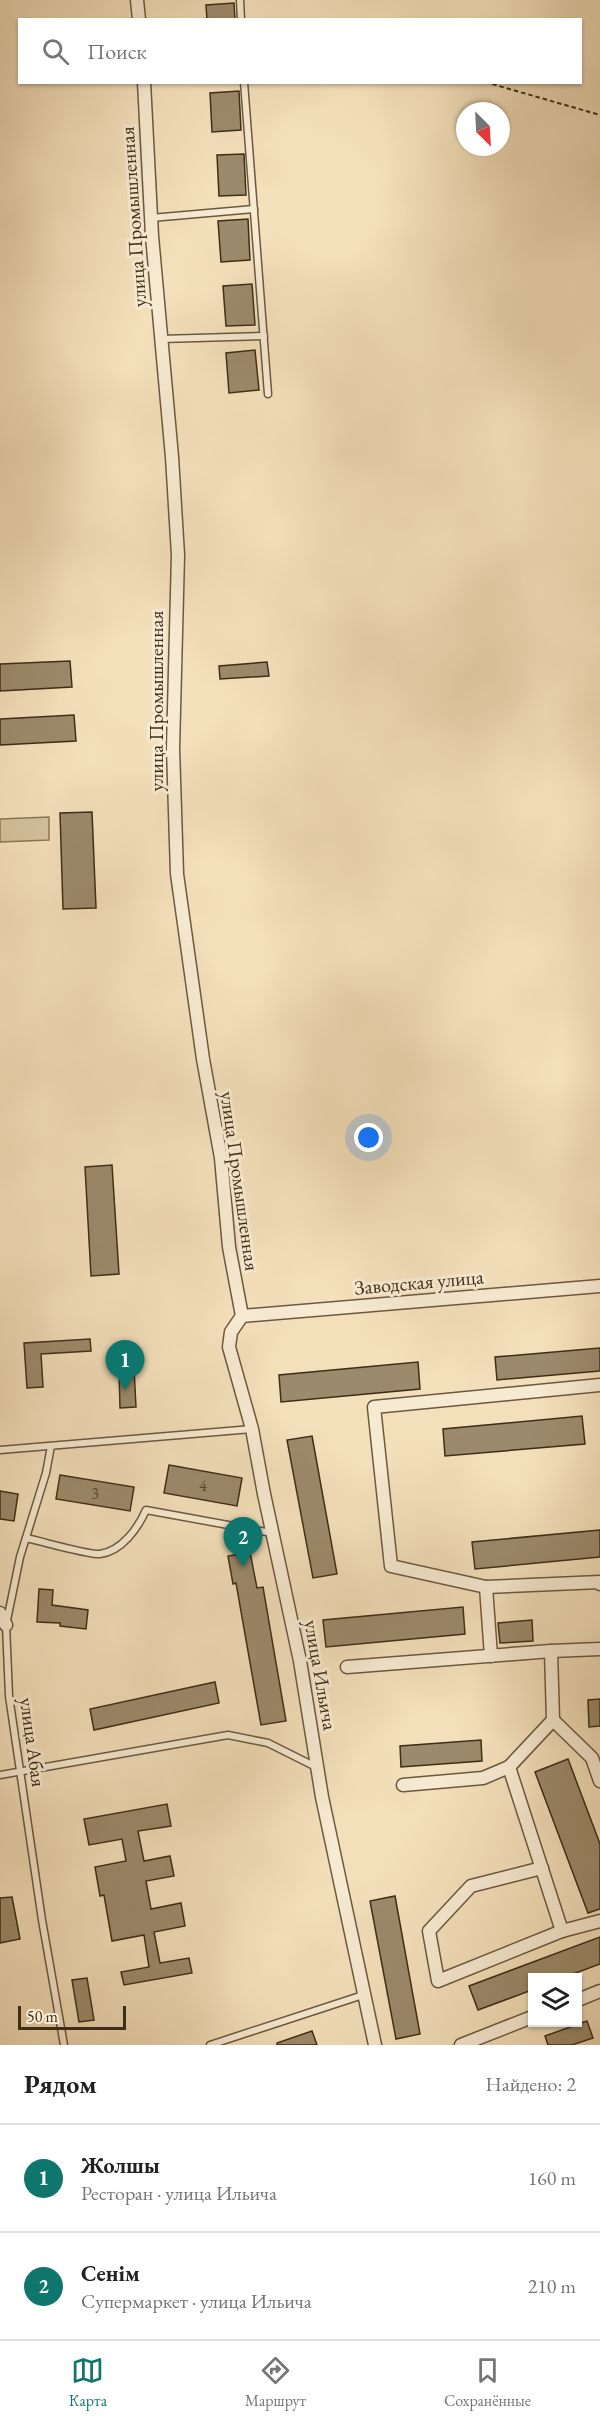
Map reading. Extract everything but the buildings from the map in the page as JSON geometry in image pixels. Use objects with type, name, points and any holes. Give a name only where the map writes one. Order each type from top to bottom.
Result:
[{"type":"street","points":[[137,0],[139,18]]},
{"type":"street","name":"улица Промышленная","points":[[144,84],[178,555],[172,748],[177,874],[203,1059],[221,1158],[230,1257],[242,1316]]},
{"type":"street","name":"Заводская улица","points":[[242,1316],[600,1286]]},
{"type":"street","name":"улица Ильича","points":[[242,1316],[231,1332],[229,1347],[252,1429],[300,1661],[317,1767],[375,2045]]},
{"type":"street","points":[[600,1385],[374,1407],[391,1566],[486,1587],[600,1583]]},
{"type":"street","points":[[486,1587],[491,1656]]},
{"type":"street","points":[[347,1667],[600,1649]]},
{"type":"street","points":[[403,1785],[483,1778],[509,1767],[553,1720],[551,1651]]},
{"type":"street","points":[[553,1720],[596,1758],[600,1781]]},
{"type":"street","points":[[509,1767],[562,1931]]},
{"type":"street","points":[[542,1868],[471,1886],[450,1908],[429,1931],[438,1981],[562,1931],[600,1922]]},
{"type":"street","points":[[582,1998],[600,1991]]},
{"type":"street","points":[[461,2045],[528,2020]]},
{"type":"lane","points":[[240,0],[241,18]]},
{"type":"lane","points":[[244,84],[268,394]]},
{"type":"lane","points":[[152,218],[254,209]]},
{"type":"lane","points":[[161,339],[264,336]]},
{"type":"lane","points":[[0,1450],[252,1429]]},
{"type":"lane","name":"улица Абая","points":[[51,1446],[46,1473],[3,1619],[9,1696],[42,1920],[64,2045]]},
{"type":"lane","points":[[26,1538],[99,1554],[114,1549],[127,1539],[138,1527],[147,1510],[272,1533]]},
{"type":"lane","points":[[0,1774],[228,1735],[268,1743],[317,1767]]},
{"type":"lane","points":[[210,2045],[363,1995]]},
{"type":"path","points":[[492,84],[600,115]]},
{"type":"shaded area","points":[[49,817],[49,840],[0,842],[0,819]]},
{"type":"place","name":"Жолшы","points":[[125,1390]]},
{"type":"place","name":"Сенiм","points":[[243,1567]]}]
